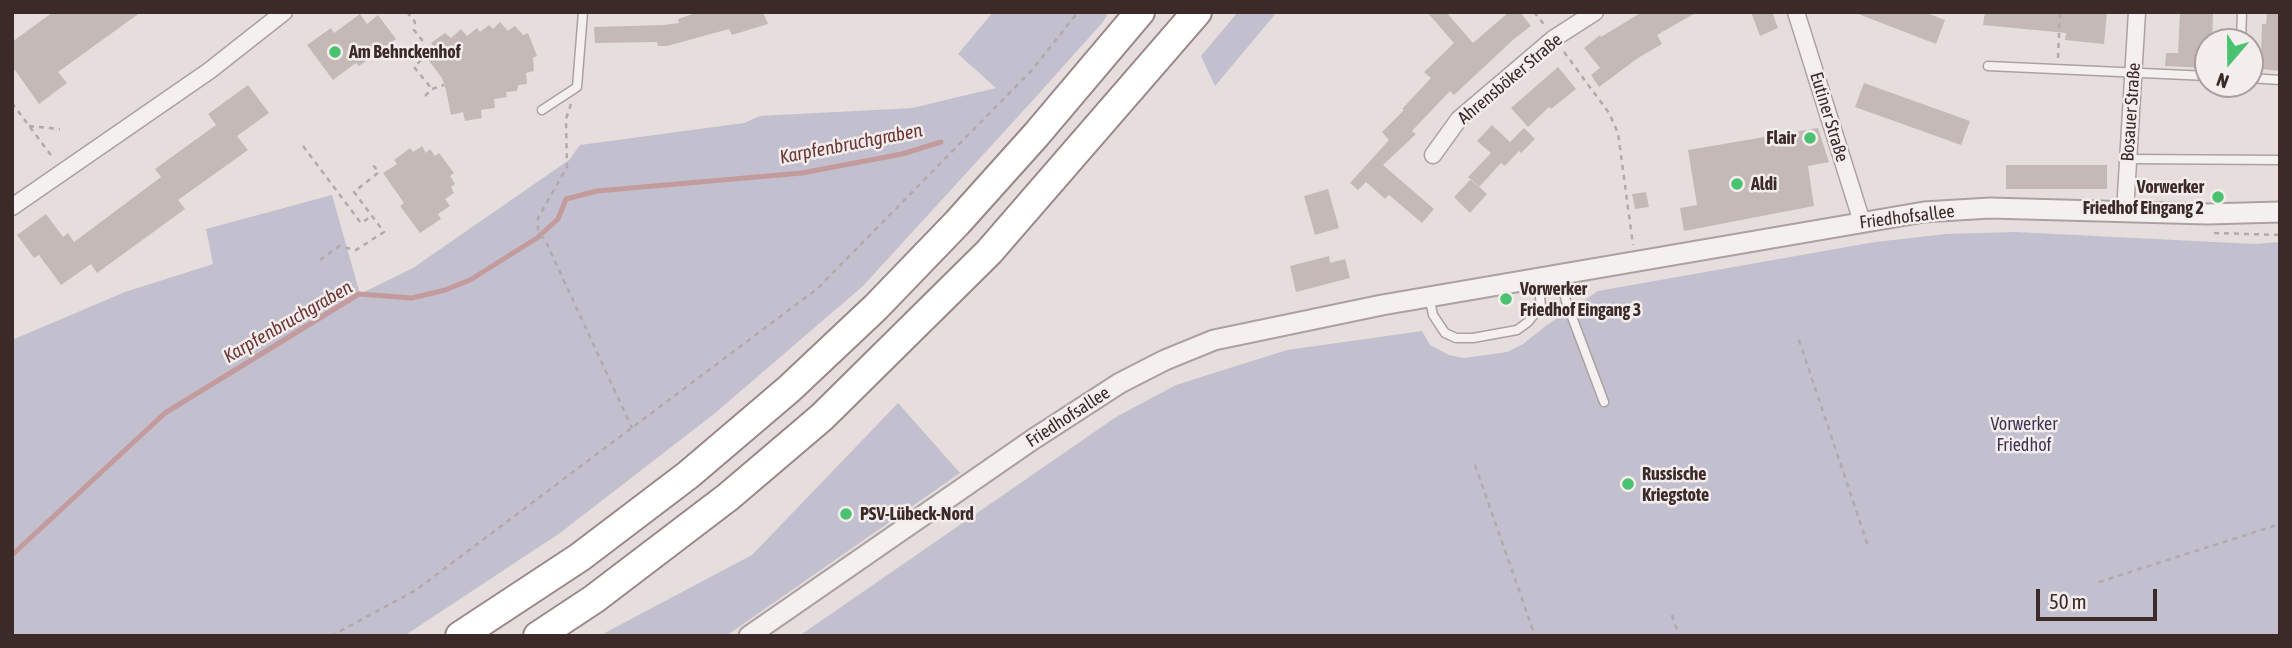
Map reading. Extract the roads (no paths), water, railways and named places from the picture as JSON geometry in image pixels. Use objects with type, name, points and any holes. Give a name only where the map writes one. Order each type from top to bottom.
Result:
[{"type":"highway","points":[[460,636],[580,557],[688,475],[789,389],[876,307],[957,223],[1140,12]]},
{"type":"highway","points":[[538,636],[594,598],[728,497],[822,417],[989,252],[1197,12]]},
{"type":"street","points":[[12,207],[209,71],[284,12]]},
{"type":"street","name":"Ahrensböker Straße","points":[[1433,155],[1459,118],[1553,39],[1595,12]]},
{"type":"street","name":"Eutiner Straße","points":[[1796,12],[1861,222]]},
{"type":"street","name":"Bosauer Straße","points":[[2125,212],[2137,12]]},
{"type":"street","name":"Friedhofsallee","points":[[749,636],[1119,383],[1214,340],[1429,296],[1924,212],[1990,208],[2207,214],[2280,212]]},
{"type":"lane","points":[[542,110],[577,87],[583,12]]},
{"type":"lane","points":[[1988,66],[2194,75]]},
{"type":"lane","points":[[2128,159],[2280,160]]},
{"type":"lane","points":[[1559,274],[1566,301],[1604,402]]},
{"type":"lane","points":[[1429,296],[1433,315],[1445,333],[1456,338],[1473,338],[1517,330],[1528,322],[1541,306],[1538,278]]},
{"type":"waterway","name":"Karpfenbruchgraben","points":[[12,555],[165,413],[359,294],[412,298],[445,290],[470,280],[537,238],[558,219],[566,199],[597,191],[802,173],[902,154],[941,142]]},
{"type":"place","name":"Am Behnckenhof","points":[[335,52]]},
{"type":"place","name":"Flair","points":[[1810,138]]},
{"type":"place","name":"Aldi","points":[[1737,184]]},
{"type":"place","name":"Vorwerker Friedhof Eingang 2","points":[[2218,197]]},
{"type":"place","name":"Vorwerker Friedhof Eingang 3","points":[[1506,299]]},
{"type":"place","name":"Russische Kriegstote","points":[[1628,484]]},
{"type":"place","name":"PSV-Lübeck-Nord","points":[[846,514]]},
{"type":"park label","name":"Vorwerker Friedhof","points":[[2024,434]]}]
